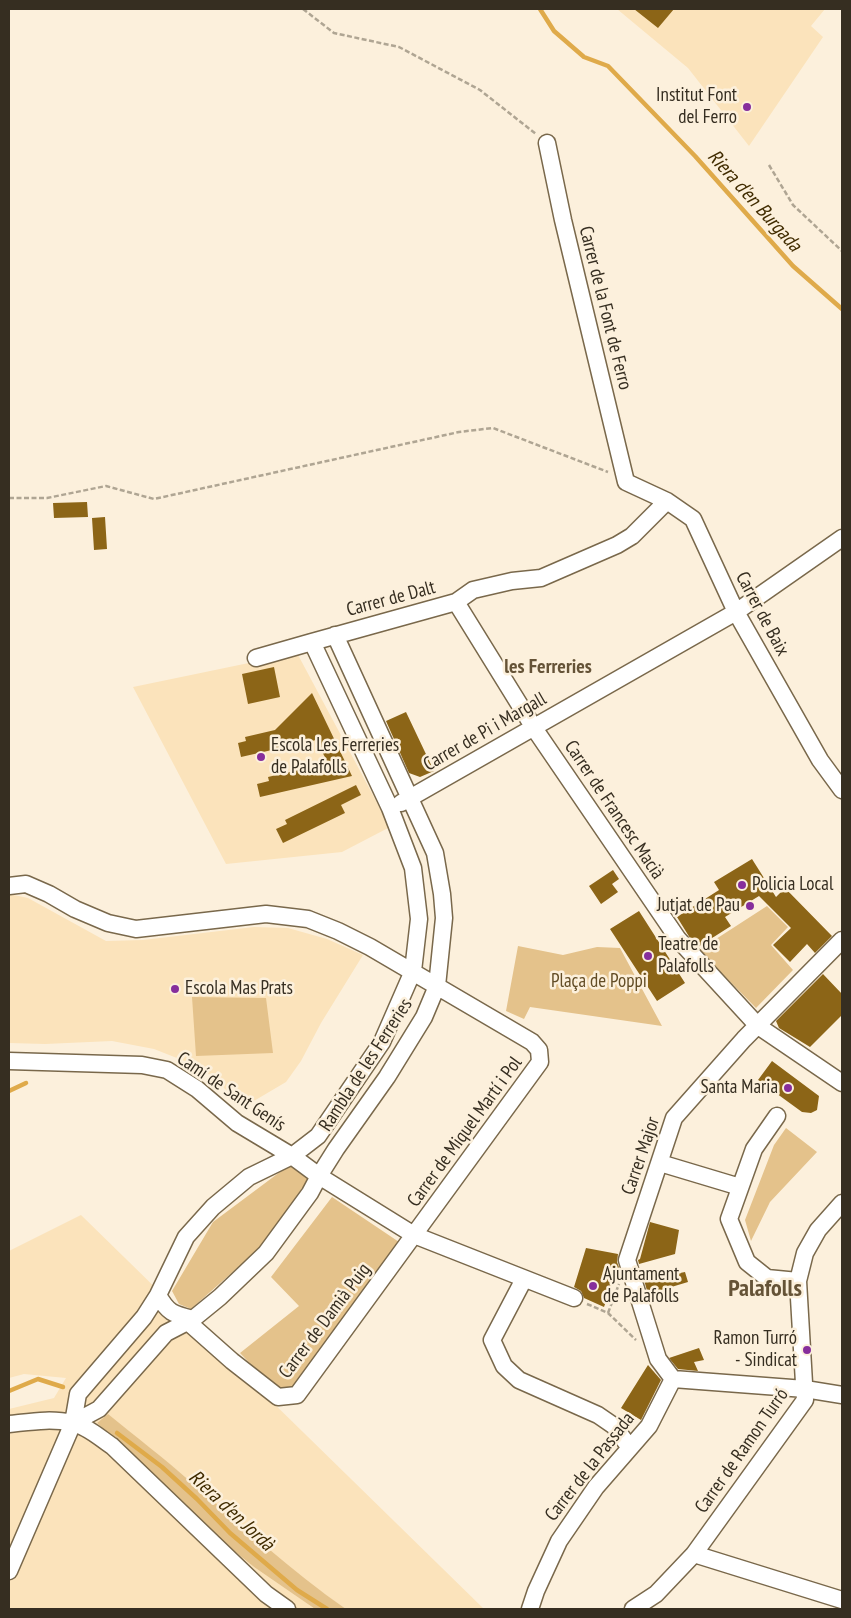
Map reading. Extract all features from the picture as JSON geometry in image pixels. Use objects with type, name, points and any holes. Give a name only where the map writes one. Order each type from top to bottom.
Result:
[{"type":"street","name":"Carrer de la Font de Ferro","points":[[547,142],[563,220],[626,480]]},
{"type":"street","name":"Carrer de Baix","points":[[626,480],[667,501],[693,519],[736,612],[820,760],[842,790]]},
{"type":"street","name":"Carrer de Dalt","points":[[335,635],[456,602],[474,590],[512,581],[541,578],[632,536],[667,501]]},
{"type":"street","name":"Carrer de Pi i Margall","points":[[390,808],[411,798],[736,612],[842,538]]},
{"type":"street","name":"Carrer de Francesc Macià","points":[[456,602],[534,728],[678,939],[758,1026],[842,1083]]},
{"type":"street","points":[[256,658],[335,635]]},
{"type":"street","name":"Rambla de les Ferreries","points":[[73,1423],[99,1408],[166,1333],[190,1320],[220,1297],[266,1253],[310,1193],[319,1176],[387,1077],[424,1017],[437,986],[444,918],[435,853],[335,635]]},
{"type":"street","name":"Rambla de les Ferreries","points":[[9,1571],[73,1423],[78,1394],[144,1317],[158,1295],[186,1237],[213,1206],[249,1177],[292,1156],[318,1136],[382,1042],[413,971],[419,919],[413,868],[390,808],[312,642]]},
{"type":"street","points":[[9,886],[26,884],[50,894],[75,909],[100,920],[136,929],[266,914],[308,919],[338,931],[437,986]]},
{"type":"street","name":"Carrer Major","points":[[627,1260],[674,1118],[744,1039],[842,940]]},
{"type":"street","name":"Carrer de Miquel Martí i Pol","points":[[414,1235],[540,1062],[539,1050],[532,1042],[437,986]]},
{"type":"street","name":"Camí de Sant Genís","points":[[9,1062],[142,1065],[167,1070],[197,1089],[237,1123],[292,1156],[319,1176],[414,1235],[574,1298]]},
{"type":"street","points":[[777,1116],[754,1149],[729,1219],[747,1262],[767,1278],[798,1281]]},
{"type":"street","points":[[660,1163],[740,1187]]},
{"type":"street","name":"Carrer de Ramon Turró","points":[[633,1609],[656,1594],[694,1554],[805,1400],[798,1281],[805,1253],[818,1230],[842,1203]]},
{"type":"street","name":"Carrer de Damià Puig","points":[[190,1320],[232,1361],[278,1398],[297,1395],[414,1235]]},
{"type":"street","points":[[627,1260],[658,1359],[673,1379],[805,1389],[842,1395]]},
{"type":"street","points":[[524,1279],[492,1340],[504,1366],[519,1380],[598,1415],[614,1426],[630,1448]]},
{"type":"street","points":[[158,1295],[165,1308],[175,1315],[190,1320]]},
{"type":"street","name":"Carrer de la Passada","points":[[530,1609],[558,1541],[596,1487],[649,1426],[673,1379]]},
{"type":"street","points":[[9,1424],[43,1420],[73,1423],[95,1434],[112,1446],[266,1594],[287,1609]]},
{"type":"street","points":[[694,1554],[842,1600]]},
{"type":"street","name":"Carrer de Ramon Turró","points":[[650,1609],[656,1594]]},
{"type":"path","points":[[303,9],[334,33],[399,47],[480,90],[547,142]]},
{"type":"path","points":[[769,165],[793,205],[842,250]]},
{"type":"path","points":[[9,498],[47,498],[106,486],[154,499],[459,432],[493,428],[626,480]]},
{"type":"path","points":[[608,1313],[627,1260]]},
{"type":"path","points":[[574,1298],[608,1313],[637,1340]]},
{"type":"shaded area","name":"Institut Font del Ferro","points":[[617,9],[825,9],[811,26],[823,37],[749,146],[688,68]]},
{"type":"shaded area","name":"Escola Les Ferreries de Palafolls","points":[[297,653],[390,827],[342,852],[226,864],[133,687]]},
{"type":"shaded area","name":"Escola Mas Prats","points":[[9,894],[28,898],[106,941],[143,940],[254,927],[288,928],[327,939],[363,955],[321,1023],[301,1061],[286,1082],[242,1108],[215,1078],[187,1062],[154,1049],[112,1041],[45,1044],[9,1043]]},
{"type":"shaded area","points":[[81,1215],[484,1609],[346,1609],[313,1586],[272,1553],[189,1480],[108,1415],[97,1423],[219,1539],[254,1567],[315,1609],[9,1609],[9,1409],[54,1398],[66,1378],[24,1374],[9,1378],[9,1251]]},
{"type":"green space","points":[[767,906],[788,927],[771,945],[793,970],[756,1008],[699,950]]},
{"type":"green space","name":"Plaça de Poppi","points":[[518,946],[563,955],[597,947],[620,948],[662,1026],[530,1007],[524,1019],[506,1011]]},
{"type":"green space","points":[[192,997],[266,998],[273,1053],[196,1056]]},
{"type":"green space","points":[[786,1128],[817,1152],[770,1202],[751,1241],[745,1220],[774,1145]]},
{"type":"green space","points":[[292,1163],[310,1177],[262,1246],[191,1309],[179,1304],[172,1291],[213,1222]]},
{"type":"green space","points":[[332,1197],[408,1248],[334,1360],[281,1396],[240,1353],[299,1306],[271,1277]]},
{"type":"green space","points":[[108,1414],[171,1464],[286,1563],[346,1609],[315,1609],[254,1567],[219,1539],[97,1423]]},
{"type":"building","points":[[634,9],[674,9],[658,28]]},
{"type":"building","points":[[87,502],[88,517],[54,518],[53,503]]},
{"type":"building","points":[[105,517],[107,549],[94,550],[92,518]]},
{"type":"building","points":[[274,667],[280,697],[248,704],[242,674]]},
{"type":"building","points":[[312,693],[352,776],[260,797],[257,784],[269,781],[268,777],[328,763],[316,740],[241,757],[238,743],[246,741],[245,737],[275,730]]},
{"type":"building","points":[[406,712],[434,771],[420,777],[409,773],[386,721]]},
{"type":"building","points":[[356,785],[361,795],[341,805],[345,813],[283,843],[276,829],[287,824],[285,820]]},
{"type":"building","points":[[752,859],[776,897],[785,888],[832,936],[815,953],[807,944],[790,962],[773,945],[791,928],[759,896],[725,917],[731,926],[698,947],[690,938],[677,917],[719,890],[714,882]]},
{"type":"building","points":[[613,870],[619,879],[612,884],[618,892],[601,904],[589,886]]},
{"type":"building","name":"Teatre de Palafolls","points":[[639,911],[685,983],[657,1001],[610,929]]},
{"type":"building","points":[[823,974],[842,994],[842,1015],[810,1047],[779,1028],[776,1021]]},
{"type":"building","name":"Santa Maria","points":[[772,1061],[819,1096],[817,1110],[811,1113],[802,1112],[758,1080]]},
{"type":"building","points":[[650,1222],[679,1230],[675,1254],[639,1264],[638,1260],[640,1259]]},
{"type":"building","points":[[586,1248],[618,1254],[617,1262],[620,1270],[610,1273],[612,1284],[604,1307],[584,1298],[581,1291],[574,1287]]},
{"type":"building","points":[[685,1272],[688,1282],[648,1294],[644,1280]]},
{"type":"building","points":[[699,1348],[704,1360],[694,1362],[698,1371],[678,1369],[669,1358]]},
{"type":"building","points":[[648,1365],[661,1380],[641,1420],[621,1408]]},
{"type":"waterway","name":"Riera d'en Burgada","points":[[540,9],[554,31],[584,57],[608,66],[695,156],[793,266],[842,309]]},
{"type":"waterway","points":[[9,1091],[26,1083]]},
{"type":"waterway","name":"Riera d'en Jordà","points":[[9,1391],[38,1379],[63,1387]]},
{"type":"waterway","name":"Riera d'en Jordà","points":[[117,1433],[162,1467],[230,1533],[297,1590],[327,1609]]},
{"type":"place","name":"Institut Font del Ferro","points":[[747,107]]},
{"type":"place","name":"Escola Les Ferreries de Palafolls","points":[[261,757]]},
{"type":"place","name":"Policia Local","points":[[742,885]]},
{"type":"place","name":"Jutjat de Pau","points":[[750,906]]},
{"type":"place","name":"Teatre de Palafolls","points":[[648,956]]},
{"type":"place","name":"Escola Mas Prats","points":[[175,989]]},
{"type":"place","name":"Santa Maria","points":[[788,1088]]},
{"type":"place","name":"Ajuntament de Palafolls","points":[[593,1286]]},
{"type":"place","name":"Ramon Turró - Sindicat","points":[[807,1350]]},
{"type":"district","name":"les Ferreries","points":[[548,667]]},
{"type":"district","name":"Palafolls","points":[[765,1289]]}]
